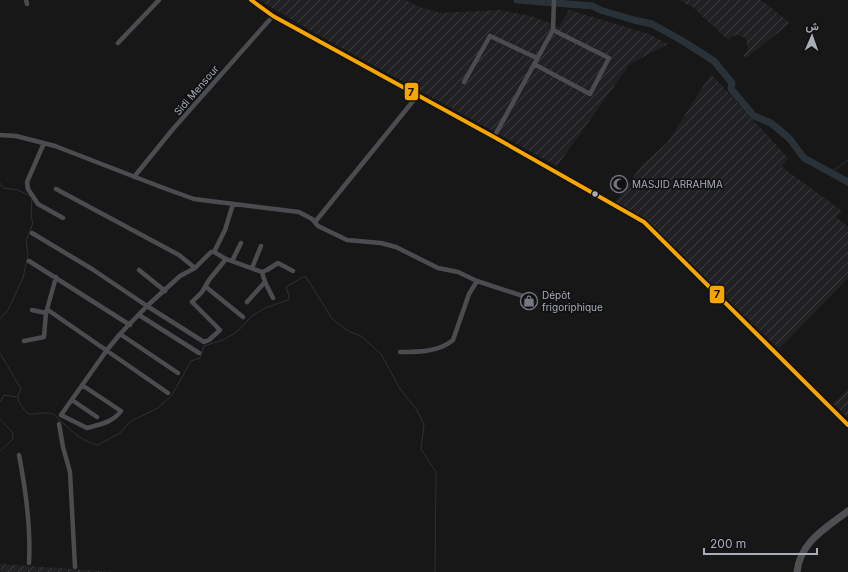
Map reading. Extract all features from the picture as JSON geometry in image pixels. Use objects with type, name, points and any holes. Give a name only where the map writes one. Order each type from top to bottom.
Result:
[{"type":"main road","points":[[251,0],[273,16],[494,137],[644,222],[848,426]]},
{"type":"main road","points":[[797,572],[800,558],[805,547],[815,536],[848,511]]},
{"type":"street","points":[[118,43],[159,0]]},
{"type":"street","points":[[494,137],[552,30],[554,0]]},
{"type":"street","name":"Sidi Mensour","points":[[134,178],[173,129],[273,16]]},
{"type":"street","points":[[534,64],[590,94],[608,58],[552,30]]},
{"type":"street","points":[[464,82],[490,36],[493,36],[537,58]]},
{"type":"street","points":[[315,222],[418,95]]},
{"type":"street","points":[[0,135],[16,136],[55,146],[134,178],[194,199],[299,212],[307,215],[318,226],[348,240],[381,243],[396,247],[438,268],[458,272],[477,281],[526,297]]},
{"type":"street","points":[[44,143],[27,182],[27,186],[40,206],[63,218]]},
{"type":"street","points":[[56,189],[179,255],[195,268]]},
{"type":"street","points":[[82,385],[121,411],[116,418],[87,428],[61,415],[72,400],[82,385],[107,350],[120,334],[147,306],[180,276],[195,268],[211,252],[214,252],[225,230],[233,204]]},
{"type":"street","points":[[32,233],[92,269],[202,341],[209,340],[220,330],[192,302],[206,287],[209,280],[226,259]]},
{"type":"street","points":[[232,261],[241,243]]},
{"type":"street","points":[[252,268],[261,246]]},
{"type":"street","points":[[214,252],[226,259],[262,272],[278,263],[293,271]]},
{"type":"street","points":[[29,261],[130,325]]},
{"type":"street","points":[[139,270],[165,291]]},
{"type":"street","points":[[262,272],[273,298]]},
{"type":"street","points":[[24,341],[44,337],[47,312],[56,277]]},
{"type":"street","points":[[400,352],[429,351],[449,344],[453,340],[469,294],[477,281]]},
{"type":"street","points":[[247,302],[265,282]]},
{"type":"street","points":[[206,287],[243,317]]},
{"type":"street","points":[[32,310],[47,312],[107,350],[168,393]]},
{"type":"street","points":[[139,315],[199,353]]},
{"type":"street","points":[[120,334],[178,373]]},
{"type":"street","points":[[72,400],[97,417]]},
{"type":"street","points":[[59,424],[63,447],[70,472],[75,567]]},
{"type":"street","points":[[19,455],[24,479],[30,539],[29,563]]},
{"type":"shaded area","points":[[259,0],[406,0],[416,6],[441,13],[500,10],[531,16],[559,27],[569,10],[649,34],[668,44],[630,64],[557,166],[318,35]]},
{"type":"shaded area","points":[[679,0],[761,0],[790,23],[746,58],[743,56],[748,50],[746,39],[735,35],[728,40],[694,8]]},
{"type":"shaded area","points":[[711,74],[788,158],[782,167],[842,211],[836,217],[848,227],[848,278],[779,349],[646,220],[615,202],[643,164],[667,143]]},
{"type":"shaded area","points":[[848,389],[848,418],[833,403]]},
{"type":"shaded area","points":[[0,564],[114,572],[1,572]]},
{"type":"waterway","points":[[517,0],[593,6],[600,10],[652,24],[714,61],[732,83],[731,89],[754,116],[771,123],[789,138],[804,158],[848,182]]},
{"type":"waterway","points":[[830,173],[848,160]]},
{"type":"waterway","points":[[0,183],[3,188],[18,190],[30,196]]},
{"type":"waterway","points":[[0,319],[8,310],[23,278],[28,255],[26,241],[33,223],[31,216],[32,199]]},
{"type":"waterway","points":[[0,353],[21,389],[18,399],[28,414],[53,414],[79,437],[98,445],[120,433],[131,421],[158,408],[172,395],[191,361],[200,358],[204,346],[223,340],[237,332],[252,316],[265,308],[288,300],[289,296],[286,287],[303,277],[306,277],[332,319],[350,332],[361,336],[381,354],[399,387],[415,407],[424,425],[421,449],[436,472],[435,572]]},
{"type":"waterway","points":[[0,402],[4,395],[17,397]]},
{"type":"waterway","points":[[0,419],[12,432],[13,439],[0,451]]},
{"type":"transit line","name":"7","points":[[251,0],[273,16],[494,137],[644,222],[848,425]]},
{"type":"place","name":"MASJID ARRAHMA","points":[[619,184]]},
{"type":"place","name":"Dépôt frigoriphique","points":[[529,301]]}]
